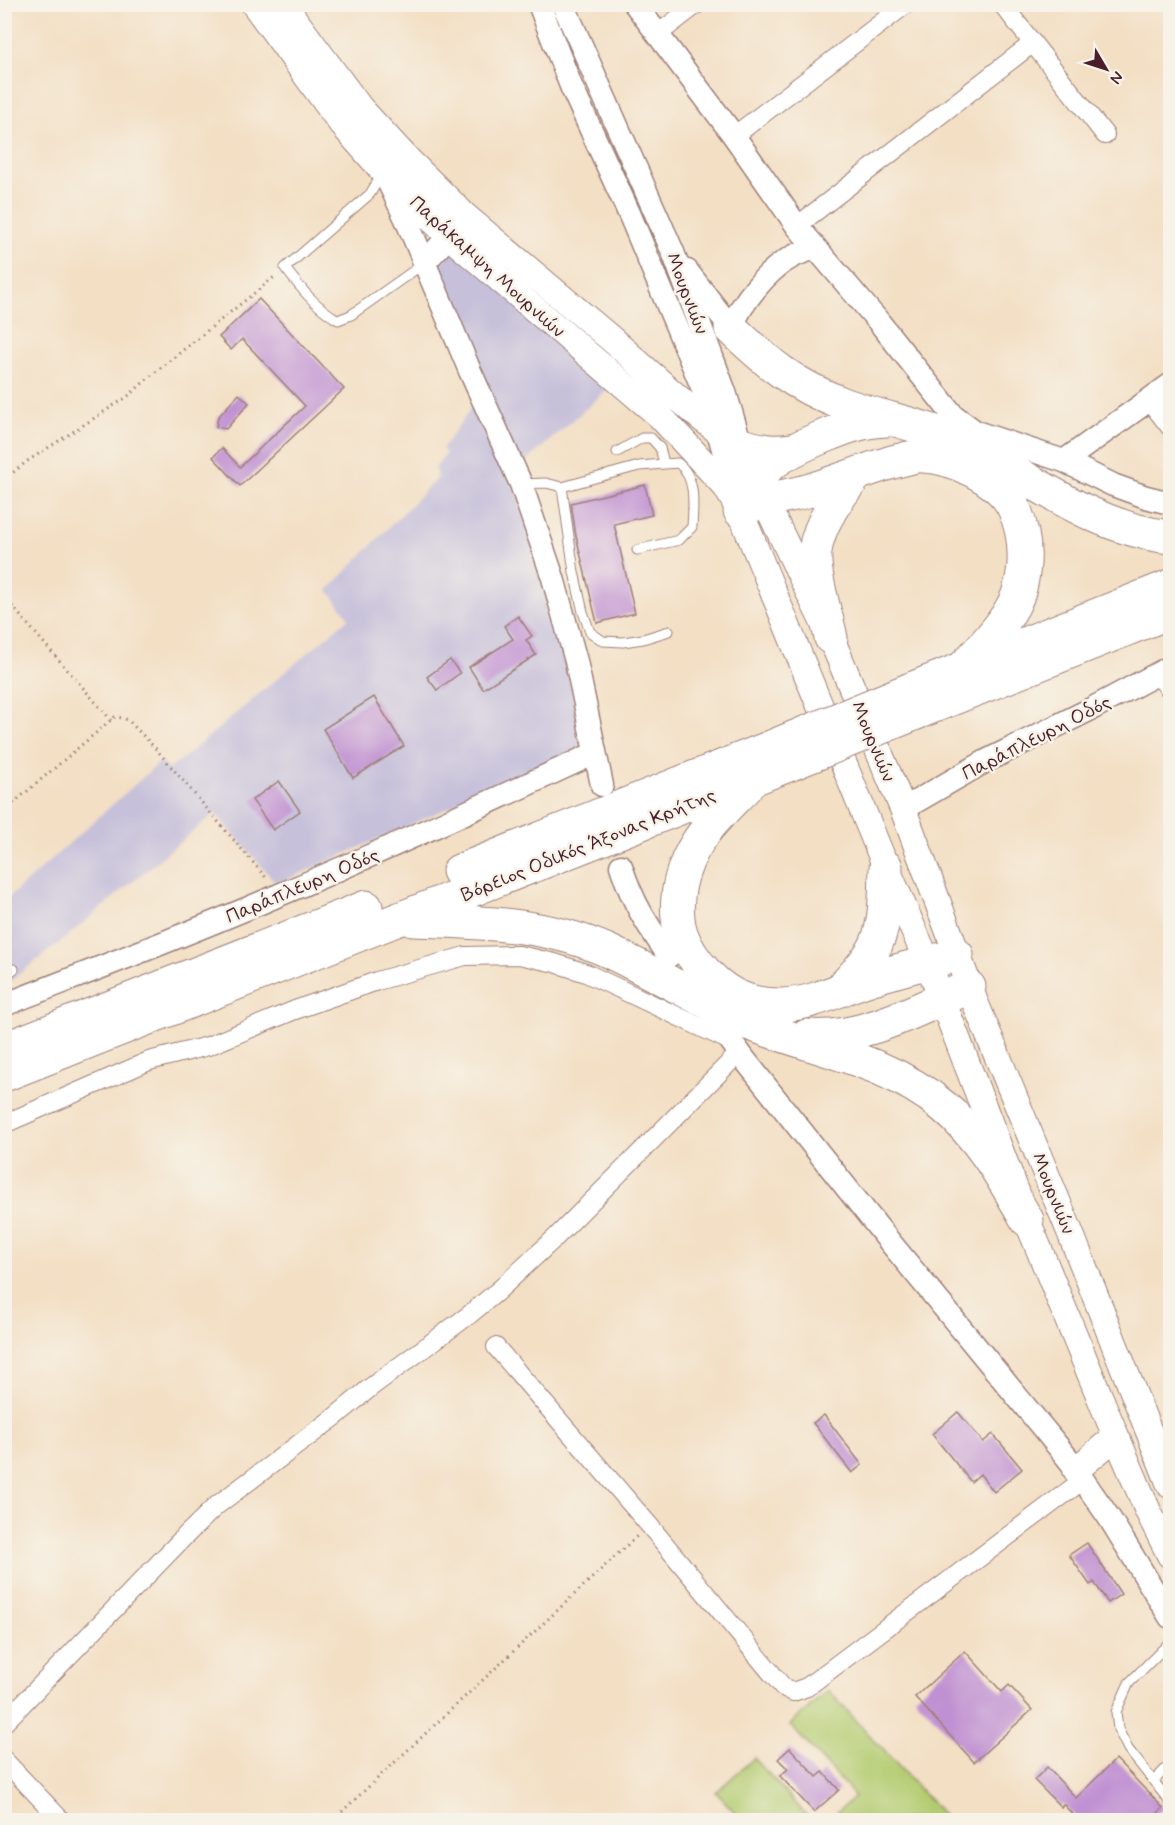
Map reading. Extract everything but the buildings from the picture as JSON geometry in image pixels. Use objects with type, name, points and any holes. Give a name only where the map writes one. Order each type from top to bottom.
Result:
[{"type":"highway","points":[[731,328],[778,370],[802,386],[844,404],[926,429],[971,447],[1066,502],[1110,522],[1152,535],[1170,537]]},
{"type":"highway","points":[[895,420],[851,424],[791,450],[765,469],[754,497],[807,491],[921,455],[952,460],[970,468],[987,480],[1013,506],[1024,539],[1024,562],[1020,590],[1005,620],[962,669]]},
{"type":"highway","points":[[730,438],[761,451],[791,450]]},
{"type":"highway","points":[[831,638],[815,569],[815,550],[829,513],[857,474]]},
{"type":"highway","name":"Βόρειος Οδικός Άξονας Κρήτης","points":[[915,701],[962,669],[1170,586]]},
{"type":"highway","name":"Βόρειος Οδικός Άξονας Κρήτης","points":[[4,1049],[783,754],[915,701],[1170,612]]},
{"type":"highway","name":"Βόρειος Οδικός Άξονας Κρήτης","points":[[4,1075],[755,778],[783,754]]},
{"type":"highway","points":[[755,778],[696,842],[684,869],[679,888],[678,909],[681,932],[692,956],[709,976],[744,1000],[758,1004],[783,1005],[812,1001],[871,978],[943,959]]},
{"type":"highway","points":[[838,992],[873,950],[879,935],[884,911],[886,867]]},
{"type":"highway","points":[[399,919],[513,925],[577,940],[607,951],[745,1022],[849,1056],[895,1075],[944,1107],[964,1127],[981,1147],[1027,1220]]},
{"type":"highway","points":[[782,1034],[818,1037],[875,1027],[956,993]]},
{"type":"main road","name":"Παράκαμψη Μουρνιών","points":[[254,4],[341,123],[384,172],[449,236],[659,415],[726,487],[754,497]]},
{"type":"main road","name":"Παράκαμψη Μουρνιών","points":[[283,4],[360,108],[408,160],[466,217],[730,438]]},
{"type":"main road","name":"Μουρνιών","points":[[730,438],[754,497],[831,638],[903,809],[943,959]]},
{"type":"main road","points":[[754,497],[886,867],[943,959],[956,993],[1027,1220],[1148,1511],[1170,1555]]},
{"type":"main road","name":"Μουρνιών","points":[[956,993],[1070,1232],[1170,1485]]},
{"type":"main road","points":[[1080,1475],[1116,1436]]},
{"type":"street","name":"Μουρνιών","points":[[539,4],[571,86],[629,213],[670,311],[730,438],[754,497]]},
{"type":"street","name":"Μουρνιών","points":[[563,4],[673,252],[725,392],[730,438]]},
{"type":"street","points":[[635,4],[814,248],[879,322],[953,415],[976,432],[1064,461],[1113,485],[1170,503]]},
{"type":"street","points":[[658,34],[697,4]]},
{"type":"street","points":[[734,136],[906,4]]},
{"type":"street","points":[[1002,4],[1105,135]]},
{"type":"street","points":[[797,226],[1033,43]]},
{"type":"street","points":[[384,172],[521,484],[553,578],[573,651],[602,784]]},
{"type":"street","points":[[424,263],[466,217]]},
{"type":"street","points":[[673,252],[731,328],[740,309],[772,272],[790,258],[814,248]]},
{"type":"street","points":[[1064,461],[1170,385]]},
{"type":"street","points":[[1149,400],[1170,428]]},
{"type":"street","name":"Παράπλευρη Οδός","points":[[903,809],[986,761],[1093,708],[1166,677]]},
{"type":"street","name":"Παράπλευρη Οδός","points":[[4,1005],[281,895],[595,753]]},
{"type":"street","points":[[621,866],[638,910],[669,956]]},
{"type":"street","points":[[4,1124],[149,1061],[208,1046],[295,1010],[377,981],[465,956],[519,955],[586,973],[729,1039],[885,1236],[1080,1475],[1170,1617]]},
{"type":"street","points":[[4,1722],[216,1506],[500,1290],[555,1238],[729,1039]]},
{"type":"street","points":[[496,1347],[649,1525],[783,1687],[793,1692],[807,1687],[1080,1475]]},
{"type":"street","points":[[4,1760],[61,1821]]},
{"type":"lane","points":[[384,172],[370,194],[285,268],[322,310],[338,320],[351,315],[424,263]]},
{"type":"lane","points":[[617,452],[642,438],[651,438],[660,448],[664,463]]},
{"type":"lane","points":[[521,484],[546,483],[562,487],[639,466],[678,463],[684,468],[691,482],[692,526],[679,540],[637,549]]},
{"type":"lane","points":[[562,487],[574,572],[590,632],[603,641],[623,642],[669,631]]},
{"type":"lane","points":[[4,977],[14,969]]},
{"type":"lane","points":[[1170,1642],[1129,1683],[1116,1712],[1118,1729],[1128,1749],[1170,1802]]},
{"type":"lane","points":[[1154,1781],[1170,1764]]},
{"type":"path","points":[[4,480],[26,462],[127,397],[285,268]]},
{"type":"path","points":[[4,597],[111,720]]},
{"type":"path","points":[[4,811],[111,720],[115,717],[124,718],[162,757],[281,895]]},
{"type":"path","points":[[333,1821],[649,1525]]},
{"type":"shaded area","points":[[452,250],[615,383],[511,475],[555,607],[584,747],[277,884],[215,813],[5,985],[4,902],[161,761],[169,770],[349,618],[328,590],[437,478],[435,469],[446,453],[442,449],[487,385],[443,275],[442,263]]},
{"type":"green space","points":[[828,1690],[948,1820],[829,1820],[855,1796],[790,1725]]},
{"type":"green space","points":[[754,1758],[811,1820],[742,1820],[716,1792]]}]
